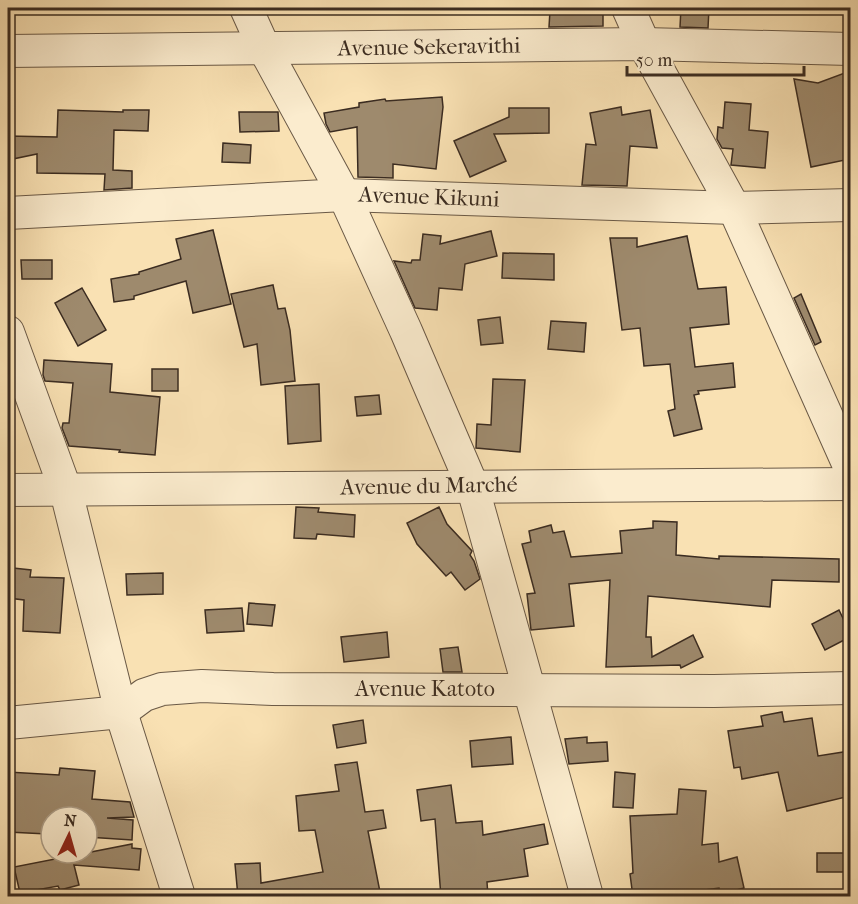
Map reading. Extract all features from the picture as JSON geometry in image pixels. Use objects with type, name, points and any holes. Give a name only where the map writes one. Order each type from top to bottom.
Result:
[{"type":"street","points":[[246,8],[265,50],[344,195],[406,331],[472,485],[587,897]]},
{"type":"street","points":[[628,8],[644,44],[734,208],[850,468]]},
{"type":"street","name":"Avenue Sekeravithi","points":[[8,51],[265,50],[644,44],[850,49]]},
{"type":"street","name":"Avenue Kikuni","points":[[8,213],[344,195],[734,208],[850,205]]},
{"type":"street","points":[[8,332],[66,491],[121,712],[179,897]]},
{"type":"street","name":"Avenue du Marché","points":[[8,490],[850,484]]},
{"type":"street","name":"Avenue Katoto","points":[[121,712],[144,695],[162,689],[202,686],[273,689],[850,688]]},
{"type":"street","points":[[8,723],[121,712]]},
{"type":"building","points":[[681,8],[709,8],[708,28],[680,27]]},
{"type":"building","points":[[550,11],[603,13],[603,26],[549,27]]},
{"type":"building","points":[[850,71],[846,135],[850,134],[850,159],[811,167],[794,79],[818,83]]},
{"type":"building","points":[[442,97],[443,107],[436,169],[393,164],[393,178],[358,177],[357,127],[330,132],[326,124],[324,113],[359,107],[359,103],[385,99],[386,101]]},
{"type":"building","points":[[725,102],[751,104],[749,130],[768,132],[765,168],[731,165],[733,149],[722,148],[717,139],[718,127],[723,128]]},
{"type":"building","points":[[621,107],[622,115],[650,110],[657,148],[630,146],[627,186],[582,185],[586,144],[596,145],[590,113]]},
{"type":"building","points":[[509,108],[549,108],[549,133],[494,134],[506,161],[470,177],[454,141],[509,117]]},
{"type":"building","points":[[58,110],[123,112],[123,110],[149,110],[148,131],[114,130],[113,170],[132,171],[132,188],[104,190],[105,174],[37,173],[37,154],[8,160],[8,136],[57,137]]},
{"type":"building","points":[[239,112],[278,112],[279,131],[240,132]]},
{"type":"building","points":[[223,143],[251,145],[250,163],[222,162]]},
{"type":"building","points":[[213,230],[231,304],[193,313],[186,281],[134,296],[134,299],[114,302],[111,279],[139,274],[139,272],[181,259],[176,239]]},
{"type":"building","points":[[491,231],[497,256],[465,264],[462,290],[439,288],[437,310],[415,308],[394,261],[411,263],[412,260],[420,260],[423,234],[441,236],[440,244]]},
{"type":"building","points":[[687,236],[698,289],[726,287],[729,324],[690,328],[695,367],[733,363],[735,387],[698,391],[699,394],[694,395],[702,429],[674,436],[668,411],[675,409],[670,364],[644,366],[640,328],[622,330],[610,238],[637,238],[637,247]]},
{"type":"building","points":[[503,253],[554,254],[554,280],[502,278]]},
{"type":"building","points":[[21,260],[52,260],[52,279],[22,279]]},
{"type":"building","points":[[273,285],[278,309],[285,308],[290,330],[295,381],[261,385],[257,344],[244,347],[231,294]]},
{"type":"building","points":[[82,288],[106,330],[78,346],[55,303]]},
{"type":"building","points":[[801,294],[821,342],[815,345],[794,298]]},
{"type":"building","points":[[500,317],[503,343],[481,345],[478,320]]},
{"type":"building","points":[[551,321],[586,323],[584,352],[548,349]]},
{"type":"building","points":[[44,360],[112,364],[110,392],[160,397],[155,455],[69,446],[62,428],[63,423],[69,423],[73,383],[45,381]]},
{"type":"building","points":[[152,369],[178,369],[178,391],[152,391]]},
{"type":"building","points":[[493,379],[525,380],[520,452],[476,448],[477,424],[491,425]]},
{"type":"building","points":[[319,384],[321,441],[288,444],[285,386]]},
{"type":"building","points":[[379,395],[381,414],[357,416],[355,397]]},
{"type":"building","points":[[296,507],[319,508],[318,512],[355,515],[354,537],[317,534],[316,539],[294,538]]},
{"type":"building","points":[[439,507],[447,524],[472,551],[470,555],[480,579],[465,590],[451,572],[446,576],[417,544],[407,523]]},
{"type":"building","points":[[653,521],[677,522],[676,555],[719,559],[719,556],[839,559],[839,582],[772,580],[770,607],[648,596],[646,637],[651,637],[652,657],[693,635],[703,657],[681,668],[680,665],[606,667],[610,580],[569,584],[574,626],[531,630],[527,594],[535,593],[522,544],[531,542],[529,531],[551,525],[553,533],[564,531],[571,557],[622,553],[620,531],[653,528]]},
{"type":"building","points":[[13,568],[31,570],[30,577],[64,578],[60,633],[23,631],[24,600],[8,598],[8,576],[12,576]]},
{"type":"building","points":[[163,573],[163,594],[127,595],[126,574]]},
{"type":"building","points":[[249,603],[275,605],[272,626],[247,624]]},
{"type":"building","points":[[242,608],[244,631],[207,633],[205,610]]},
{"type":"building","points":[[839,610],[850,637],[825,650],[812,624]]},
{"type":"building","points":[[387,632],[389,657],[344,662],[341,637]]},
{"type":"building","points":[[458,647],[462,672],[443,672],[440,649]]},
{"type":"building","points":[[782,712],[784,722],[812,718],[818,756],[850,751],[850,796],[787,811],[778,772],[742,779],[740,767],[734,768],[728,731],[763,726],[761,716]]},
{"type":"building","points":[[363,720],[366,743],[337,748],[333,725]]},
{"type":"building","points":[[511,737],[513,764],[472,767],[470,741]]},
{"type":"building","points":[[587,737],[587,743],[607,742],[608,761],[569,764],[565,739]]},
{"type":"building","points":[[357,762],[365,812],[383,810],[386,828],[368,831],[381,897],[238,897],[235,864],[260,863],[261,883],[323,872],[315,830],[299,831],[296,796],[339,791],[335,765]]},
{"type":"building","points":[[60,768],[95,771],[92,799],[130,802],[134,817],[107,818],[133,820],[132,840],[99,838],[99,805],[39,805],[39,834],[8,832],[8,772],[59,775]]},
{"type":"building","points":[[615,772],[635,774],[633,808],[613,807]]},
{"type":"building","points":[[451,785],[456,823],[482,821],[483,835],[544,824],[548,844],[524,849],[528,876],[487,882],[488,897],[441,897],[435,819],[421,821],[417,790]]},
{"type":"building","points":[[679,789],[706,791],[702,845],[718,843],[719,862],[737,857],[744,888],[721,894],[719,888],[653,897],[633,897],[630,874],[633,873],[630,816],[677,814]]},
{"type":"building","points":[[132,844],[132,848],[141,849],[139,870],[74,865],[99,865],[99,850]]},
{"type":"building","points":[[817,853],[850,853],[850,872],[817,872]]},
{"type":"building","points":[[39,862],[39,865],[74,865],[79,885],[60,890],[58,886],[20,893],[14,867]]}]
